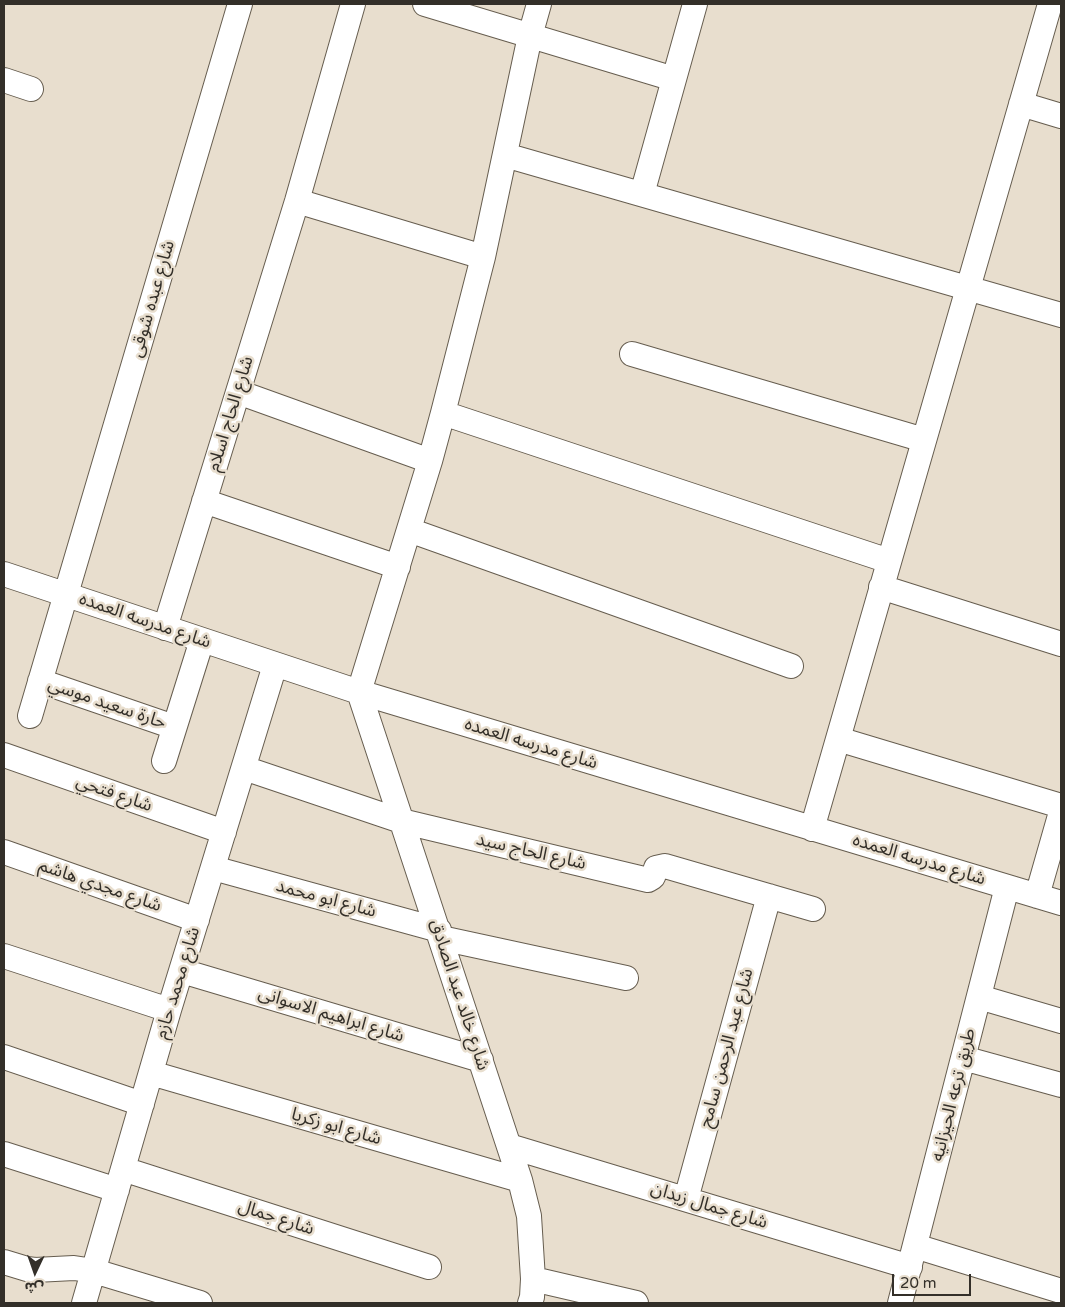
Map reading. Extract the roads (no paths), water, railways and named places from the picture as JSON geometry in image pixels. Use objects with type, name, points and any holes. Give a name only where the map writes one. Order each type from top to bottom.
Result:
[{"type":"street","name":"شارع عبده شوقى","points":[[30,716],[240,4]]},
{"type":"street","name":"شارع الحاج اسلام","points":[[165,628],[297,201],[353,4]]},
{"type":"street","points":[[426,4],[674,80]]},
{"type":"street","points":[[359,692],[443,413],[483,257],[530,36],[539,4]]},
{"type":"street","points":[[642,194],[695,4]]},
{"type":"street","points":[[812,828],[1021,104],[1052,15]]},
{"type":"street","points":[[4,80],[31,89]]},
{"type":"street","points":[[1021,104],[1061,116]]},
{"type":"street","points":[[505,155],[1061,315]]},
{"type":"street","points":[[297,201],[483,257]]},
{"type":"street","points":[[632,354],[924,440]]},
{"type":"street","points":[[238,392],[430,461]]},
{"type":"street","points":[[443,413],[889,561]]},
{"type":"street","points":[[204,501],[398,567]]},
{"type":"street","points":[[409,530],[791,666]]},
{"type":"street","name":"شارع مدرسه العمده","points":[[4,574],[359,692],[1061,903]]},
{"type":"street","points":[[882,587],[1061,644]]},
{"type":"street","points":[[164,761],[202,640]]},
{"type":"street","name":"شارع محمد حازم","points":[[84,1303],[169,1010],[275,665]]},
{"type":"street","name":"حارة سعيد موسي","points":[[40,681],[174,728]]},
{"type":"street","name":"شارع خالد عبد الصادق","points":[[359,692],[520,1180],[529,1216],[533,1279],[530,1303]]},
{"type":"street","points":[[838,739],[1061,806]]},
{"type":"street","name":"شارع فتحي","points":[[4,755],[224,832]]},
{"type":"street","name":"شارع الحاج سيد","points":[[244,768],[401,821],[648,880],[653,877],[656,868],[665,866],[814,909]]},
{"type":"street","points":[[1037,896],[1061,812]]},
{"type":"street","name":"شارع مجدي هاشم","points":[[4,852],[197,920]]},
{"type":"street","name":"شارع ابو محمد","points":[[213,868],[440,934],[626,978]]},
{"type":"street","name":"طريق ترعه الحيزانيه","points":[[900,1303],[1006,887]]},
{"type":"street","name":"شارع عبد الرحمن سامح","points":[[686,1199],[769,896]]},
{"type":"street","points":[[4,956],[169,1010]]},
{"type":"street","name":"شارع ابراهيم الاسوانى","points":[[182,971],[480,1060]]},
{"type":"street","points":[[979,997],[1061,1021]]},
{"type":"street","points":[[4,1057],[142,1104]]},
{"type":"street","points":[[963,1058],[1061,1085]]},
{"type":"street","name":"شارع ابو زكريا","points":[[151,1073],[520,1180]]},
{"type":"street","name":"شارع جمال زيدان","points":[[509,1146],[686,1199],[912,1256],[1061,1291]]},
{"type":"street","name":"شارع جمال","points":[[4,1154],[120,1180],[428,1266]]},
{"type":"street","points":[[4,1262],[35,1270],[74,1268],[94,1271],[200,1303]]},
{"type":"street","points":[[533,1279],[636,1303]]}]
